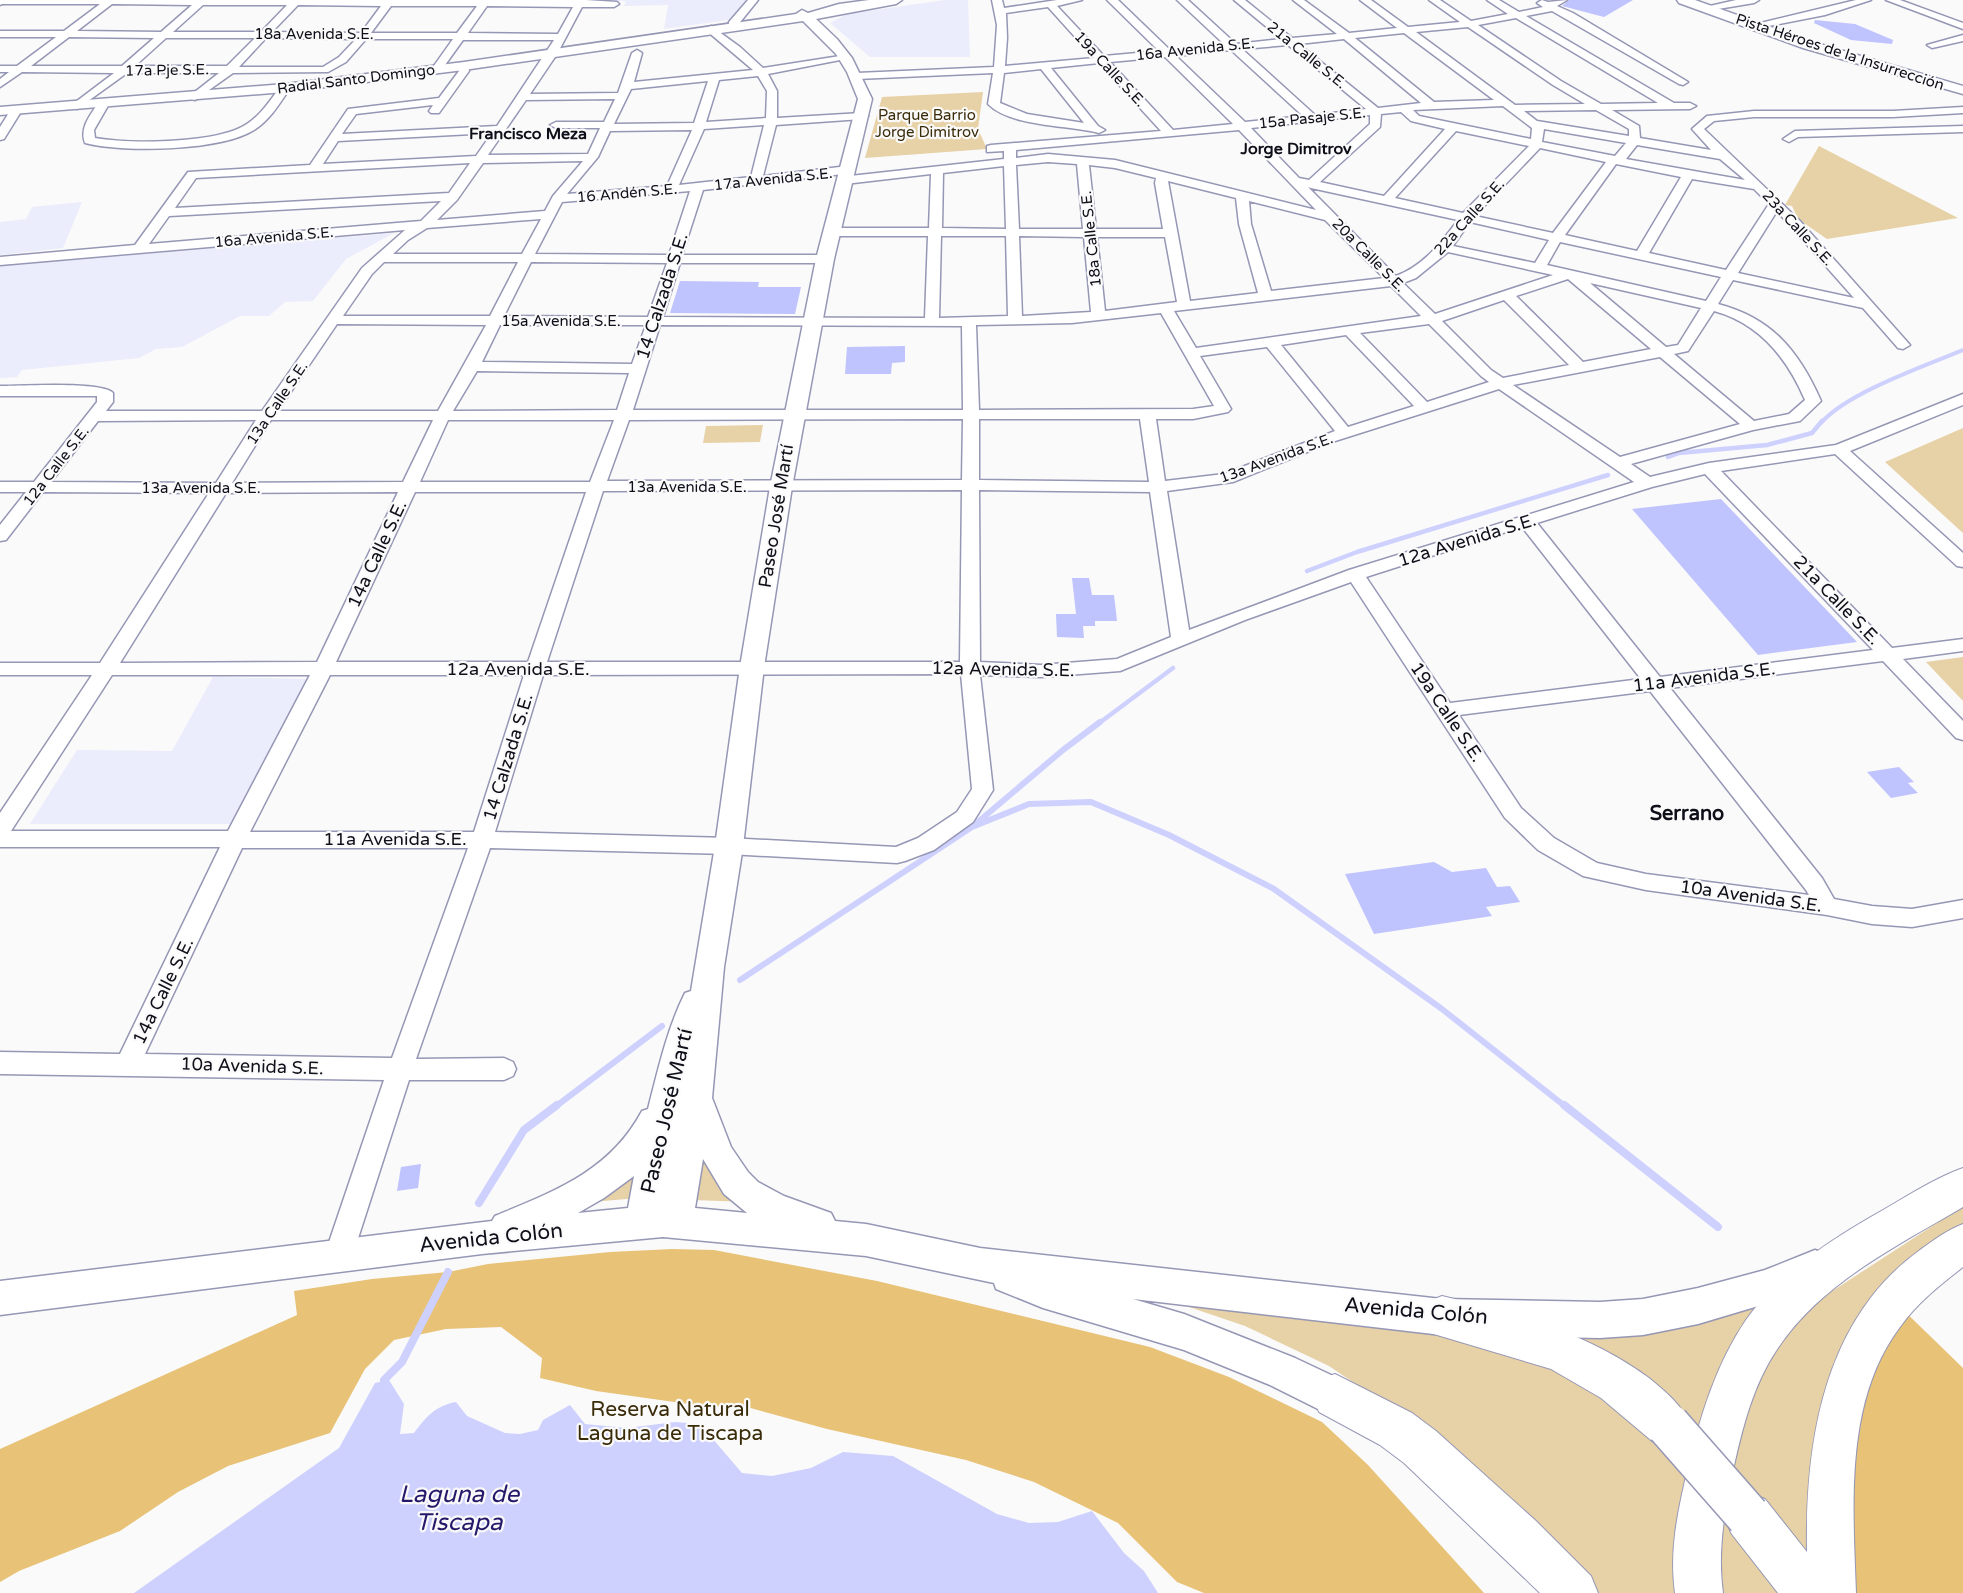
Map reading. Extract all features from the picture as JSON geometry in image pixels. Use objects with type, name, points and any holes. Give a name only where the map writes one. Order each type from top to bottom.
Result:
[{"type":"highway","points":[[1699,1593],[1696,1572],[1698,1524],[1722,1418],[1737,1379],[1759,1338],[1791,1300],[1844,1255],[1963,1186]]},
{"type":"highway","points":[[1833,1593],[1829,1511],[1835,1433],[1844,1391],[1875,1326],[1888,1309],[1918,1274],[1963,1243]]},
{"type":"highway","points":[[1442,1317],[1509,1332],[1560,1349],[1606,1373],[1629,1389],[1668,1425],[1748,1516],[1788,1566],[1806,1593]]},
{"type":"highway","points":[[1335,1396],[1396,1429],[1420,1447],[1519,1538],[1574,1593]]},
{"type":"main road","name":"Radial Santo Domingo","points":[[0,111],[195,97],[436,70],[711,29],[738,22],[765,19],[802,20],[893,0]]},
{"type":"main road","name":"Pista Héroes de la Insurrección","points":[[1683,0],[1709,4],[1753,26],[1774,28],[1883,69],[1963,90]]},
{"type":"main road","points":[[738,22],[773,26],[802,20],[822,20],[853,8]]},
{"type":"main road","points":[[802,20],[836,58],[856,74]]},
{"type":"main road","name":"Paseo José Martí","points":[[660,1222],[684,1087],[709,967],[729,846],[752,668],[793,416],[831,232],[865,99],[848,57],[802,20]]},
{"type":"main road","points":[[482,1238],[550,1210],[596,1185],[623,1165],[648,1137],[684,1087],[720,1160],[737,1182],[756,1200],[866,1240]]},
{"type":"main road","name":"Avenida Colón","points":[[0,1298],[482,1238],[660,1222],[866,1240],[980,1265],[1442,1317],[1589,1320],[1643,1317],[1698,1306],[1765,1287],[1844,1255]]},
{"type":"main road","name":"Avenida Colón","points":[[980,1265],[1043,1291],[1184,1332],[1282,1371],[1335,1396],[1387,1434],[1466,1504],[1556,1593]]},
{"type":"street","points":[[738,22],[753,0]]},
{"type":"street","points":[[1077,0],[1050,4],[999,5],[1002,33],[994,104],[999,109],[1096,133]]},
{"type":"street","name":"20a Calle S.E.","points":[[1112,0],[1242,126],[1486,373],[1647,483]]},
{"type":"street","points":[[1182,0],[1312,118]]},
{"type":"street","name":"21a Calle S.E.","points":[[1239,0],[1375,111]]},
{"type":"street","points":[[1298,0],[1431,105]]},
{"type":"street","points":[[1365,0],[1537,124],[1723,156]]},
{"type":"street","points":[[1434,0],[1557,83],[1635,128],[1634,140],[1615,160],[1557,237],[1539,267]]},
{"type":"street","points":[[1492,0],[1671,106]]},
{"type":"street","points":[[1536,0],[1608,36],[1683,82]]},
{"type":"street","name":"16a Avenida S.E.","points":[[856,74],[998,70],[1230,45],[1470,24],[1518,16],[1550,7],[1562,0]]},
{"type":"street","points":[[1709,4],[1724,5],[1754,0]]},
{"type":"street","points":[[1774,28],[1866,0]]},
{"type":"street","points":[[1891,0],[1963,26]]},
{"type":"street","points":[[2,1],[580,2],[614,4]]},
{"type":"street","points":[[0,15],[20,1]]},
{"type":"street","points":[[0,84],[111,1]]},
{"type":"street","points":[[77,106],[124,70],[202,1]]},
{"type":"street","points":[[195,97],[231,69],[296,2]]},
{"type":"street","points":[[364,34],[389,2]]},
{"type":"street","points":[[436,70],[486,2]]},
{"type":"street","name":"13a Calle S.E.","points":[[0,830],[106,669],[267,415],[367,271],[403,237],[425,224],[453,197],[552,54],[580,2]]},
{"type":"street","name":"19a Calle S.E.","points":[[1050,4],[1170,134]]},
{"type":"street","points":[[711,29],[761,72],[773,92],[770,122],[756,181]]},
{"type":"street","points":[[0,34],[67,34]]},
{"type":"street","name":"18a Avenida S.E.","points":[[67,34],[364,34],[561,37]]},
{"type":"street","name":"17a Pje S.E.","points":[[0,69],[313,70],[333,68],[364,34]]},
{"type":"street","points":[[1932,45],[1963,38]]},
{"type":"street","name":"14a Calle S.E.","points":[[128,1063],[236,839],[322,669],[443,415],[472,366],[553,206],[592,157],[624,91],[637,53]]},
{"type":"street","points":[[521,97],[624,91],[761,72],[836,58]]},
{"type":"street","points":[[1043,65],[1096,133],[1115,164]]},
{"type":"street","points":[[419,133],[464,71],[464,66]]},
{"type":"street","points":[[671,190],[699,126],[714,78]]},
{"type":"street","points":[[103,104],[88,130],[89,141],[105,145],[190,142],[224,138],[246,131],[270,108],[285,88]]},
{"type":"street","points":[[314,168],[352,111],[443,101]]},
{"type":"street","name":"15a Pasaje S.E.","points":[[1096,133],[1116,138],[1170,134],[1431,105],[1690,106]]},
{"type":"street","points":[[1404,108],[1415,119],[1688,175],[1758,186]]},
{"type":"street","points":[[0,137],[16,110]]},
{"type":"street","name":"23a Calle S.E.","points":[[1903,345],[1758,186],[1709,144],[1698,129],[1711,118],[1754,114],[1893,114],[1963,110]]},
{"type":"street","points":[[1311,184],[1376,124],[1375,111]]},
{"type":"street","points":[[556,125],[699,126],[862,116]]},
{"type":"street","points":[[1536,145],[1537,124]]},
{"type":"street","points":[[1387,200],[1453,127]]},
{"type":"street","points":[[334,138],[498,129]]},
{"type":"street","points":[[1789,139],[1795,134],[1963,129]]},
{"type":"street","points":[[990,149],[1010,148],[1096,133]]},
{"type":"street","name":"22a Calle S.E.","points":[[1015,320],[1099,317],[1265,294],[1395,281],[1411,275],[1444,248],[1467,218],[1536,145]]},
{"type":"street","points":[[1010,148],[1015,320]]},
{"type":"street","points":[[140,248],[192,176],[481,159],[592,157]]},
{"type":"street","name":"17a Avenida S.E.","points":[[698,187],[756,181],[937,170],[1048,158],[1115,164],[1330,217]]},
{"type":"street","name":"18a Calle S.E.","points":[[1083,161],[1099,317]]},
{"type":"street","points":[[932,322],[937,170]]},
{"type":"street","points":[[1641,255],[1688,175]]},
{"type":"street","points":[[1163,176],[1161,183],[1184,304]]},
{"type":"street","points":[[1293,180],[1867,306]]},
{"type":"street","name":"16 Andén S.E.","points":[[553,206],[698,187]]},
{"type":"street","name":"14 Calzada S.E.","points":[[338,1257],[400,1070],[482,840],[535,669],[596,488],[623,416],[698,187]]},
{"type":"street","points":[[1242,196],[1245,224],[1265,294]]},
{"type":"street","points":[[166,212],[453,197]]},
{"type":"street","name":"13a Avenida S.E.","points":[[0,487],[596,488],[970,485],[1160,488],[1227,479],[1346,433],[1515,379],[1683,348],[1775,204]]},
{"type":"street","name":"16a Avenida S.E.","points":[[0,261],[425,224],[553,206]]},
{"type":"street","points":[[831,232],[1170,233]]},
{"type":"street","points":[[1444,248],[1570,273],[1710,307],[1752,320],[1776,341],[1807,383],[1813,401],[1794,418],[1751,426],[1623,467]]},
{"type":"street","points":[[380,258],[825,259]]},
{"type":"street","points":[[1191,353],[1432,319],[1570,273]]},
{"type":"street","points":[[1570,273],[1751,426]]},
{"type":"street","points":[[1506,294],[1580,367]]},
{"type":"street","points":[[96,416],[1193,414],[1222,409],[1165,307]]},
{"type":"street","name":"15a Avenida S.E.","points":[[334,320],[932,322],[1015,320]]},
{"type":"street","points":[[969,320],[970,668]]},
{"type":"street","points":[[1350,331],[1424,408]]},
{"type":"street","points":[[1272,343],[1346,433]]},
{"type":"street","points":[[472,366],[638,369]]},
{"type":"street","name":"12a Calle S.E.","points":[[0,391],[88,390],[105,393],[105,402],[96,416],[0,536]]},
{"type":"street","name":"12a Avenida S.E.","points":[[0,669],[970,668],[1041,671],[1120,665],[1248,613],[1355,574],[1647,483],[1709,468],[1839,449],[1963,399]]},
{"type":"street","points":[[1147,414],[1160,488],[1181,641]]},
{"type":"street","points":[[1839,449],[1963,562]]},
{"type":"street","points":[[1623,467],[1709,468]]},
{"type":"street","name":"21a Calle S.E.","points":[[1709,468],[1963,733]]},
{"type":"street","points":[[1527,522],[1814,884],[1827,906]]},
{"type":"street","name":"19a Calle S.E.","points":[[1355,574],[1513,813],[1546,844]]},
{"type":"street","name":"11a Avenida S.E.","points":[[1446,710],[1653,682],[1963,645]]},
{"type":"street","name":"11a Avenida S.E.","points":[[0,840],[482,840],[729,846],[897,855],[926,844],[964,817],[983,790],[970,668]]},
{"type":"street","name":"10a Avenida S.E.","points":[[1546,844],[1591,870],[1635,880],[1827,906],[1872,915],[1912,918],[1963,909]]},
{"type":"street","name":"10a Avenida S.E.","points":[[0,1063],[128,1063],[400,1070],[504,1069]]},
{"type":"shaded area","points":[[592,0],[747,0],[746,6],[728,20],[664,29],[668,5],[624,6],[626,1]]},
{"type":"shaded area","points":[[945,0],[968,0],[970,57],[870,57],[830,23],[847,14]]},
{"type":"shaded area","points":[[82,202],[63,248],[0,255],[0,222],[26,219],[32,207]]},
{"type":"shaded area","points":[[394,233],[346,259],[313,301],[285,302],[269,316],[240,316],[182,347],[156,349],[139,358],[22,370],[17,377],[0,378],[0,266]]},
{"type":"shaded area","points":[[213,677],[308,679],[231,824],[30,824],[77,750],[172,751]]},
{"type":"shaded area","points":[[672,1249],[714,1250],[877,1281],[1150,1347],[1229,1377],[1322,1422],[1368,1465],[1484,1593],[1204,1593],[1177,1582],[1118,1523],[1034,1482],[966,1460],[827,1429],[747,1407],[703,1406],[596,1391],[540,1378],[542,1358],[501,1327],[446,1329],[394,1340],[365,1369],[330,1433],[228,1466],[178,1492],[120,1531],[19,1571],[0,1582],[0,1449],[297,1315],[294,1291],[372,1279],[448,1272],[488,1264],[610,1252]]},
{"type":"shaded area","points":[[1894,1301],[1963,1368],[1963,1593],[1833,1593],[1829,1511]]},
{"type":"green space","name":"Parque Barrio Jorge Dimitrov","points":[[983,92],[978,129],[987,149],[865,158],[882,97]]},
{"type":"green space","points":[[1819,146],[1958,218],[1827,239],[1798,219],[1792,206],[1785,205]]},
{"type":"green space","points":[[763,425],[760,442],[703,443],[706,426]]},
{"type":"green space","points":[[1963,428],[1963,533],[1885,462]]},
{"type":"green space","points":[[1963,657],[1963,701],[1926,662]]},
{"type":"green space","points":[[698,1135],[749,1202],[692,1200]]},
{"type":"green space","points":[[633,1167],[638,1198],[580,1203]]},
{"type":"green space","points":[[1963,1206],[1963,1234],[1914,1267],[1822,1593],[1720,1470],[1769,1351],[1817,1301]]},
{"type":"green space","points":[[1136,1289],[1486,1338],[1602,1385],[1689,1478],[1687,1593],[1594,1593],[1375,1397],[1329,1366],[1245,1326]]},
{"type":"green space","points":[[1786,1293],[1698,1446],[1538,1329]]},
{"type":"green space","points":[[1712,1506],[1793,1593],[1712,1593]]},
{"type":"water","name":"Laguna de Tiscapa","points":[[389,1380],[404,1404],[400,1434],[414,1433],[432,1413],[442,1406],[456,1402],[467,1416],[505,1433],[520,1434],[538,1430],[543,1420],[570,1405],[585,1424],[627,1428],[675,1422],[700,1424],[742,1473],[772,1476],[811,1468],[843,1452],[893,1456],[997,1514],[1029,1523],[1058,1522],[1092,1511],[1124,1553],[1144,1571],[1158,1593],[134,1593],[339,1448],[375,1383]]},
{"type":"building","points":[[1569,0],[1633,0],[1604,17],[1562,6]]},
{"type":"building","points":[[1815,20],[1855,24],[1893,40],[1892,44],[1851,40],[1814,23]]},
{"type":"building","points":[[680,281],[759,282],[758,287],[801,287],[795,314],[670,313]]},
{"type":"building","points":[[905,346],[905,362],[892,363],[891,374],[845,374],[847,347]]},
{"type":"building","points":[[1721,499],[1857,642],[1758,655],[1632,509]]},
{"type":"building","points":[[1072,578],[1089,578],[1092,595],[1114,595],[1117,621],[1095,621],[1095,626],[1083,626],[1084,638],[1057,637],[1056,614],[1076,614]]},
{"type":"building","points":[[1899,767],[1914,782],[1908,783],[1918,793],[1891,798],[1867,772]]},
{"type":"building","points":[[1434,862],[1452,872],[1486,868],[1497,887],[1510,886],[1520,902],[1486,907],[1492,916],[1374,934],[1345,874]]},
{"type":"building","points":[[421,1164],[418,1188],[397,1191],[401,1167]]},
{"type":"waterway","points":[[1821,423],[1833,412],[1867,391],[1963,350]]},
{"type":"waterway","points":[[1668,457],[1679,453],[1767,445],[1812,433],[1822,421]]},
{"type":"waterway","points":[[1307,571],[1357,552],[1608,475]]},
{"type":"waterway","points":[[1098,724],[1173,668]]},
{"type":"waterway","points":[[972,827],[1063,750],[1100,722]]},
{"type":"waterway","points":[[972,827],[1029,804],[1091,802],[1169,835],[1274,889],[1442,1009],[1566,1107]]},
{"type":"waterway","points":[[740,980],[972,827]]},
{"type":"waterway","points":[[555,1107],[662,1026]]},
{"type":"waterway","points":[[479,1203],[524,1130],[557,1105]]},
{"type":"waterway","points":[[1564,1105],[1718,1227]]},
{"type":"waterway","points":[[384,1380],[402,1362],[448,1272]]},
{"type":"district","name":"Francisco Meza","points":[[528,134]]},
{"type":"district","name":"Jorge Dimitrov","points":[[1296,149]]},
{"type":"district","name":"Serrano","points":[[1687,814]]},
{"type":"park label","name":"Reserva Natural Laguna de Tiscapa","points":[[670,1421]]}]
